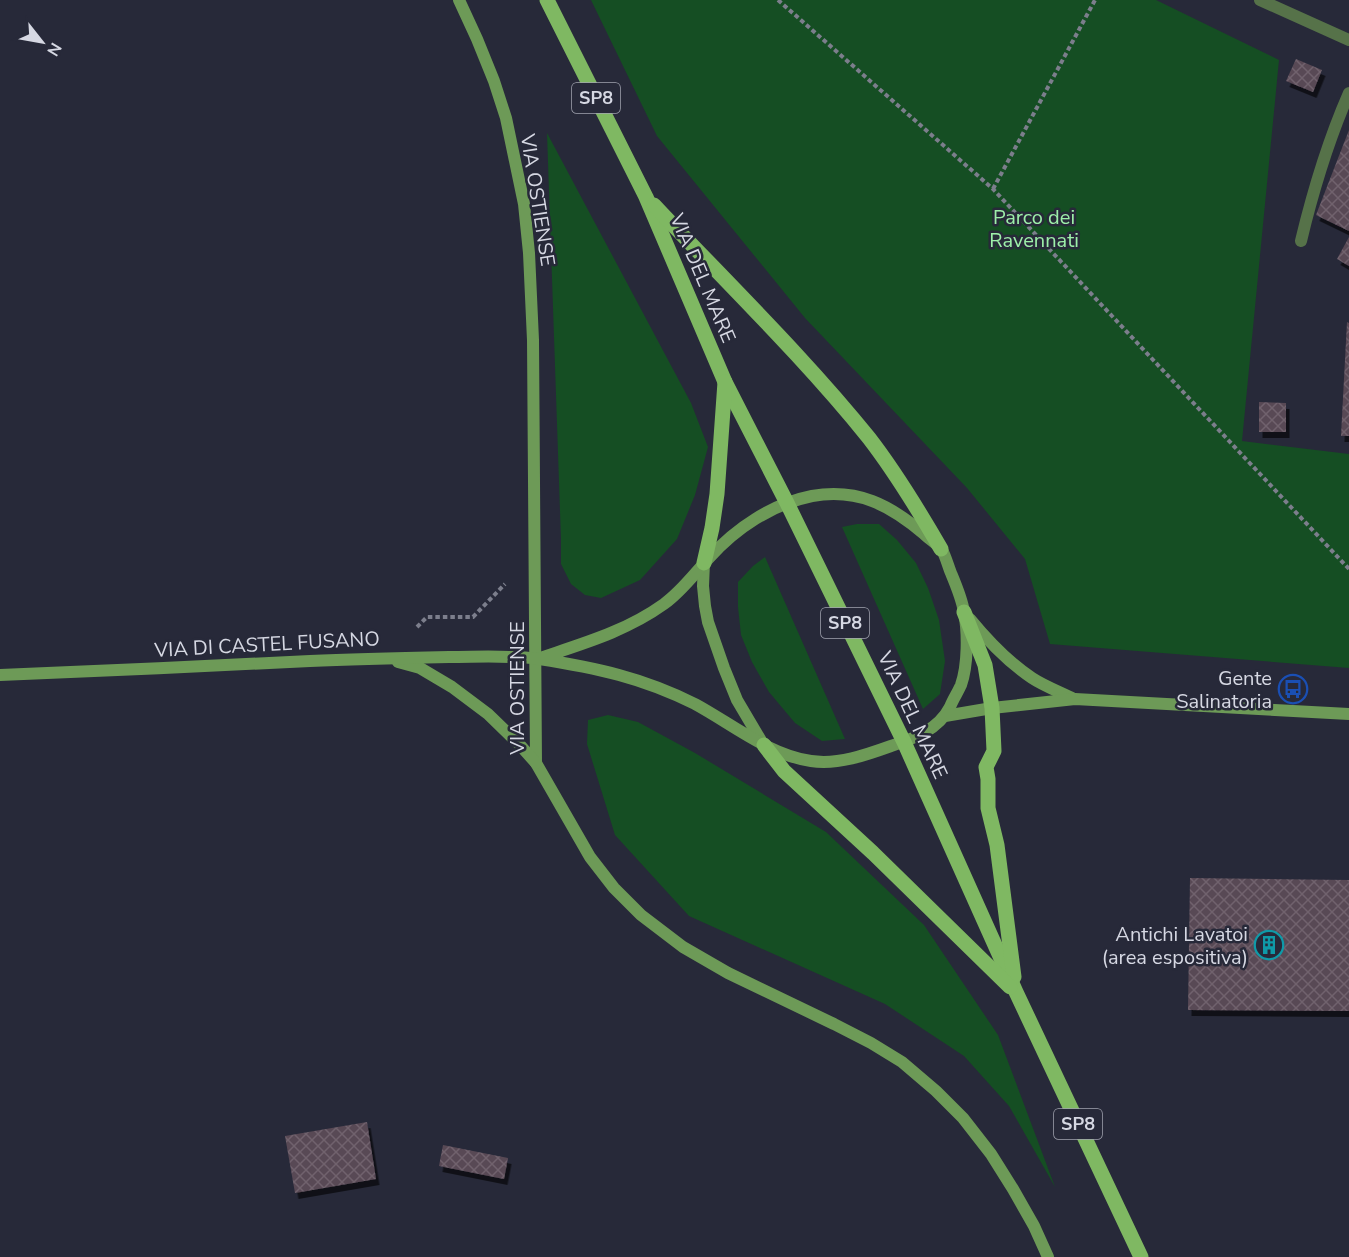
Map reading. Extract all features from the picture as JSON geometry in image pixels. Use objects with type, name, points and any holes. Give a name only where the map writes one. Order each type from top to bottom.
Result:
[{"type":"main road","name":"VIA DEL MARE","points":[[547,0],[646,197],[724,382],[787,503],[904,742],[1016,992],[1141,1257]]},
{"type":"main road","points":[[646,197],[847,412],[876,447],[917,507],[941,549]]},
{"type":"main road","points":[[704,563],[717,494],[724,382]]},
{"type":"main road","points":[[964,612],[985,665],[992,708],[994,751],[986,767],[988,808],[997,845],[1016,992]]},
{"type":"main road","points":[[764,745],[784,771],[873,853],[1016,992]]},
{"type":"street","name":"VIA OSTIENSE","points":[[459,0],[494,81],[503,109],[524,204],[530,253],[537,659],[536,763],[590,857],[614,888],[648,921],[683,947],[728,973],[871,1043],[902,1062],[936,1091],[963,1118],[991,1154],[1034,1226],[1048,1257]]},
{"type":"street","points":[[1260,0],[1349,40]]},
{"type":"street","points":[[1301,241],[1310,203],[1349,93]]},
{"type":"street","points":[[537,659],[621,630],[664,604],[683,589],[704,563],[734,533],[757,518],[787,503],[814,496],[848,494],[861,496],[889,508],[905,518],[941,549],[964,612],[966,644],[964,673],[960,687],[945,716]]},
{"type":"street","points":[[704,563],[703,586],[708,622],[737,700],[764,745]]},
{"type":"street","points":[[964,612],[982,633],[1033,679],[1075,699]]},
{"type":"street","name":"VIA DI CASTEL FUSANO","points":[[0,675],[386,658],[496,656],[537,659],[617,674],[646,683],[694,704],[764,745],[791,756],[811,761],[829,762],[867,755],[904,742],[928,731],[945,716]]},
{"type":"street","points":[[386,658],[420,668],[452,687],[488,714],[536,763]]},
{"type":"street","points":[[945,716],[992,708],[1075,699],[1349,714]]},
{"type":"path","points":[[778,0],[993,189],[1349,569]]},
{"type":"path","points":[[993,189],[1095,0]]},
{"type":"path","points":[[386,658],[427,617],[473,617],[510,579]]},
{"type":"green space","name":"Parco dei Ravennati","points":[[591,0],[1156,0],[1279,60],[1242,441],[1349,454],[1349,668],[1050,644],[1025,559],[967,488],[805,318],[657,136]]},
{"type":"green space","points":[[547,133],[691,403],[708,447],[695,495],[677,539],[640,580],[601,598],[585,595],[571,584],[561,564]]},
{"type":"green space","points":[[879,524],[897,540],[916,563],[928,588],[939,620],[945,661],[940,694],[923,709],[842,527]]},
{"type":"green space","points":[[765,557],[845,739],[822,741],[795,723],[769,692],[752,662],[741,635],[738,582]]},
{"type":"green space","points":[[608,715],[638,722],[695,753],[826,832],[924,925],[998,1035],[1055,1187],[1009,1106],[964,1056],[885,1004],[689,916],[615,835],[587,744],[588,720]]},
{"type":"building","points":[[1296,59],[1322,70],[1313,92],[1286,81]]},
{"type":"building","points":[[1349,130],[1349,231],[1316,215]]},
{"type":"building","points":[[1349,237],[1349,266],[1337,259]]},
{"type":"building","points":[[1347,322],[1349,323],[1349,436],[1341,436]]},
{"type":"building","points":[[1259,402],[1286,403],[1286,432],[1259,432]]},
{"type":"building","name":"Antichi Lavatoi (area espositiva)","points":[[1190,878],[1349,880],[1349,1011],[1188,1010]]},
{"type":"building","points":[[367,1122],[376,1179],[295,1193],[285,1136]]},
{"type":"building","points":[[443,1145],[508,1158],[504,1179],[439,1166]]},
{"type":"place","name":"Gente Salinatoria","points":[[1293,689]]},
{"type":"place","name":"Antichi Lavatoi (area espositiva)","points":[[1269,945]]}]
